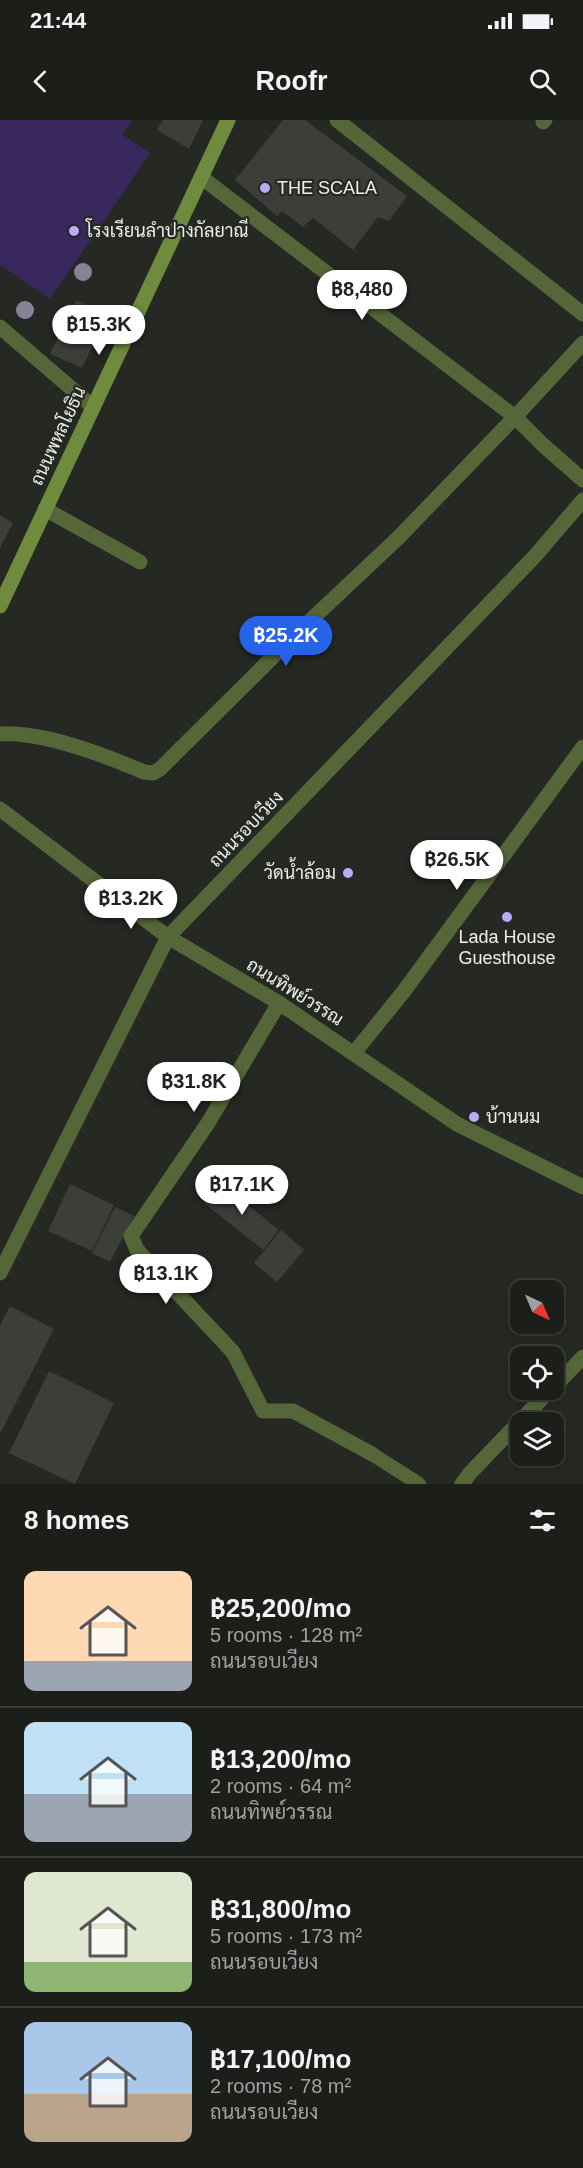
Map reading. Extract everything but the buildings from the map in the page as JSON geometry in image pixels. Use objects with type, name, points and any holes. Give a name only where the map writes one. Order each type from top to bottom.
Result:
[{"type":"main road","name":"ถนนพหลโยธิน","points":[[0,606],[228,120]]},
{"type":"street","points":[[337,120],[583,314]]},
{"type":"street","points":[[201,177],[515,417],[583,480]]},
{"type":"street","points":[[0,327],[93,407]]},
{"type":"street","points":[[0,734],[16,733],[75,746],[144,772],[153,773],[160,769],[296,634],[398,538],[583,343]]},
{"type":"street","name":"ถนนรอบเวียง","points":[[0,1273],[168,937],[535,556],[583,500]]},
{"type":"street","points":[[45,509],[140,562]]},
{"type":"street","points":[[354,1053],[404,991],[582,751]]},
{"type":"street","name":"ถนนทิพย์วรรณ","points":[[0,809],[168,937],[279,1004],[457,1124],[583,1187]]},
{"type":"street","points":[[279,1004],[208,1123],[131,1236],[137,1250],[233,1352],[263,1411],[293,1411],[372,1454]]},
{"type":"street","points":[[564,1377],[583,1357]]},
{"type":"street","points":[[462,1484],[541,1400]]},
{"type":"lane","points":[[372,1454],[419,1484]]},
{"type":"shaded area","points":[[0,120],[132,120],[122,135],[150,153],[50,299],[0,265]]},
{"type":"place","name":"THE SCALA","points":[[265,188]]},
{"type":"place","name":"โรงเรียนลำปางกัลยาณี","points":[[74,231]]},
{"type":"place","name":"วัดน้ำล้อม","points":[[348,873]]},
{"type":"place","name":"Lada House Guesthouse","points":[[507,917]]},
{"type":"place","name":"บ้านนม","points":[[474,1117]]}]
